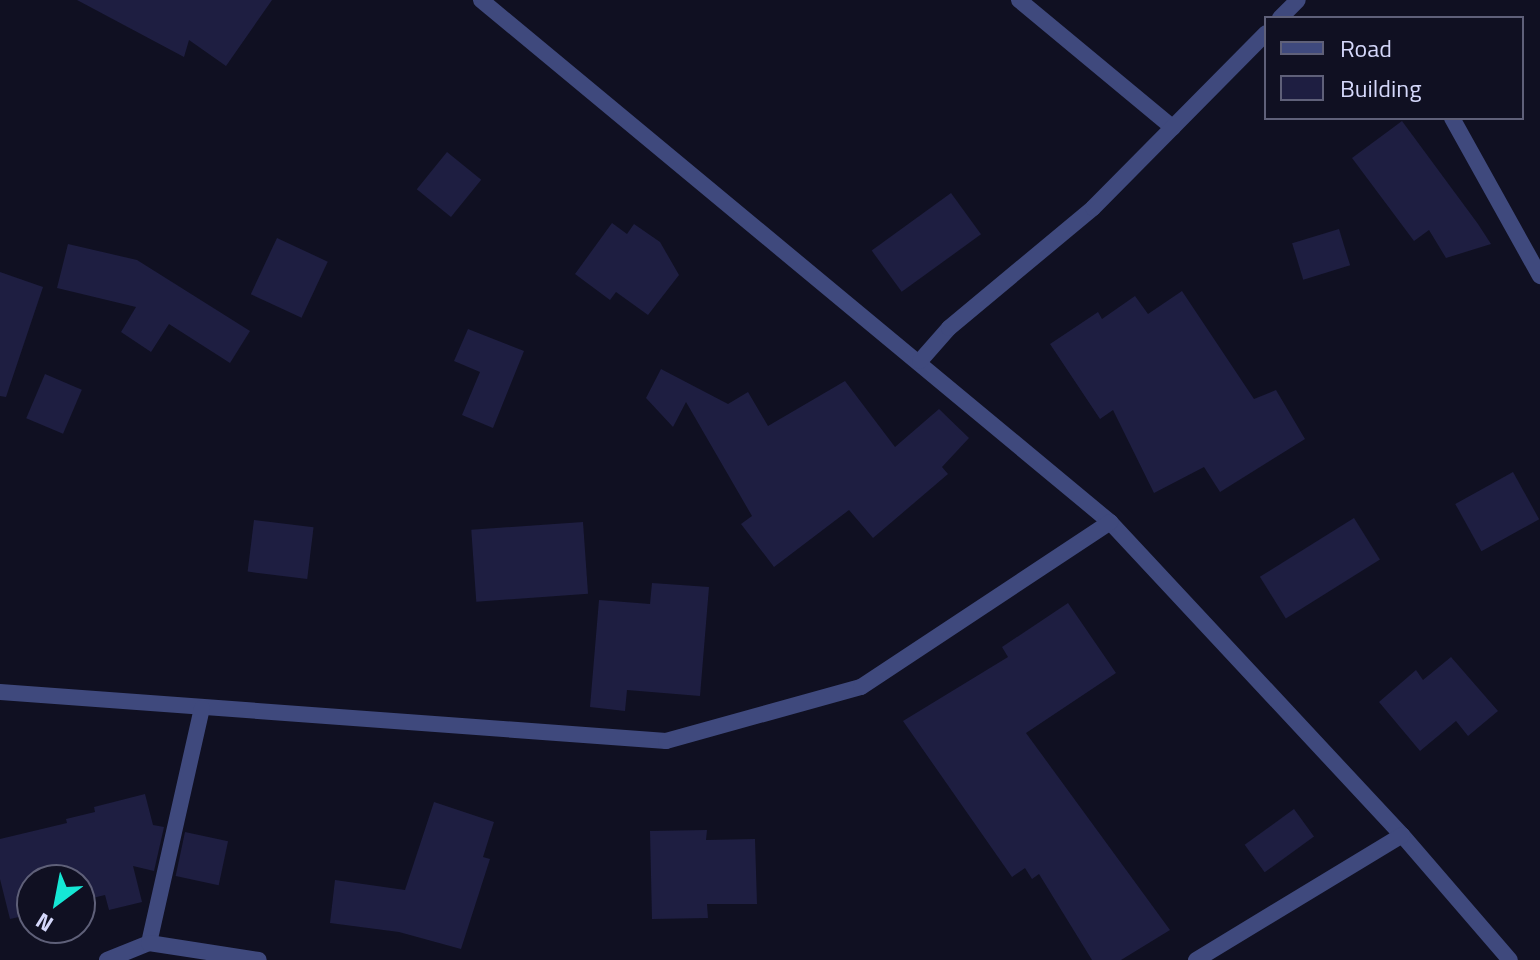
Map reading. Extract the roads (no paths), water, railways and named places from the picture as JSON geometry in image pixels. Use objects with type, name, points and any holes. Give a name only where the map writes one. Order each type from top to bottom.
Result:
[{"type":"street","points":[[481,0],[628,127],[920,361],[1110,522],[1402,835],[1510,960]]},
{"type":"street","points":[[1019,0],[1173,128]]},
{"type":"street","points":[[1282,16],[1298,0]]},
{"type":"street","points":[[920,361],[949,328],[1093,208],[1264,35]]},
{"type":"street","points":[[1453,120],[1540,276]]},
{"type":"street","points":[[0,692],[666,741],[861,687],[1110,522]]},
{"type":"street","points":[[149,943],[202,708]]},
{"type":"street","points":[[1196,960],[1402,835]]},
{"type":"street","points":[[107,960],[149,943],[259,960]]}]
